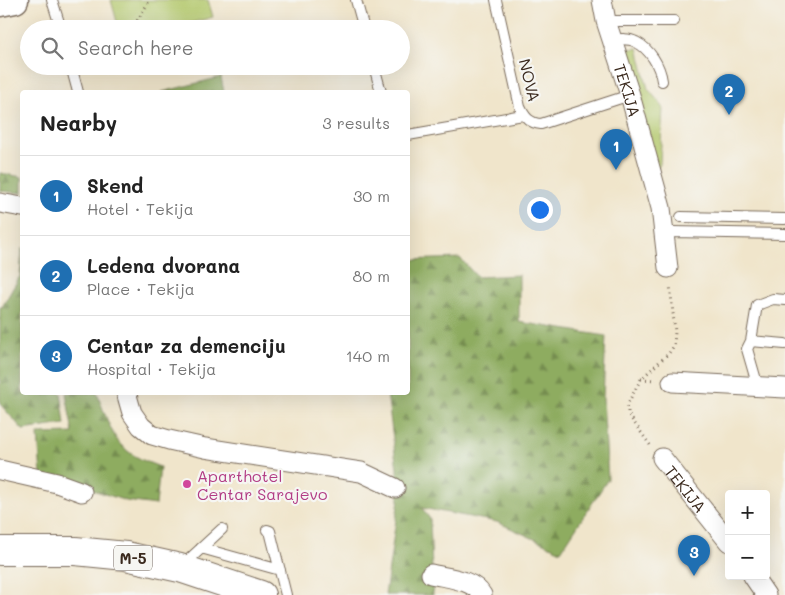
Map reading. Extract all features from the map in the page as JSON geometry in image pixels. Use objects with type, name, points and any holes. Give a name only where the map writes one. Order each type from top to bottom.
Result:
[{"type":"main road","points":[[0,3],[15,0]]},
{"type":"main road","name":"M-5","points":[[0,551],[75,550],[126,556],[180,568],[216,588],[261,595]]},
{"type":"street","name":"TEKIJA","points":[[602,0],[606,21],[630,95],[661,208],[668,268]]},
{"type":"street","points":[[0,203],[20,207]]},
{"type":"street","points":[[672,382],[785,388]]},
{"type":"street","points":[[127,395],[132,413],[141,426],[152,435],[160,438],[205,448],[362,472],[395,488]]},
{"type":"street","name":"TEKIJA","points":[[662,458],[725,537]]},
{"type":"street","points":[[0,470],[57,483],[82,492]]},
{"type":"street","points":[[431,574],[466,582],[480,591],[482,595]]},
{"type":"street","points":[[756,580],[766,595]]},
{"type":"lane","points":[[52,0],[58,20]]},
{"type":"lane","points":[[356,0],[362,20]]},
{"type":"lane","name":"NOVA","points":[[496,0],[520,107],[527,120],[541,124],[630,95]]},
{"type":"lane","points":[[606,21],[674,22]]},
{"type":"lane","points":[[612,40],[627,39],[636,41],[647,49],[661,72],[662,81]]},
{"type":"lane","points":[[73,75],[77,90]]},
{"type":"lane","points":[[376,75],[380,90]]},
{"type":"lane","points":[[410,135],[523,115]]},
{"type":"lane","points":[[681,217],[785,219]]},
{"type":"lane","points":[[664,234],[672,232],[785,234]]},
{"type":"lane","points":[[758,387],[747,349],[751,341],[757,305],[773,299],[785,300]]},
{"type":"lane","points":[[751,341],[785,344]]},
{"type":"lane","points":[[180,568],[222,529]]},
{"type":"lane","points":[[267,530],[270,531],[286,595]]},
{"type":"lane","points":[[201,548],[280,570]]},
{"type":"path","points":[[138,20],[150,0]]},
{"type":"path","points":[[662,458],[651,447],[628,414],[628,403],[641,379],[674,346],[675,332],[668,268]]},
{"type":"green space","points":[[111,0],[208,0],[213,17],[202,20],[117,20]]},
{"type":"green space","points":[[638,48],[648,89],[663,107],[660,164],[656,172],[624,50]]},
{"type":"green space","points":[[221,77],[224,90],[170,90]]},
{"type":"green space","points":[[0,173],[20,177],[20,193],[0,191]]},
{"type":"green space","points":[[460,258],[477,277],[519,275],[519,322],[606,336],[603,399],[608,479],[561,551],[497,522],[422,508],[430,519],[433,595],[385,595],[399,499],[387,395],[410,395],[410,260]]},
{"type":"green space","points":[[20,276],[20,395],[61,395],[65,424],[23,430],[0,404],[0,307],[2,307]]},
{"type":"green space","points":[[66,395],[98,395],[118,442],[135,456],[160,467],[156,505],[126,501],[60,479],[41,476],[38,434],[73,433]]},
{"type":"place","name":"Ledena dvorana","points":[[729,115]]},
{"type":"place","name":"Skend","points":[[616,170]]},
{"type":"place","name":"Aparthotel Centar Sarajevo","points":[[187,484]]},
{"type":"place","name":"Centar za demenciju","points":[[694,576]]}]
